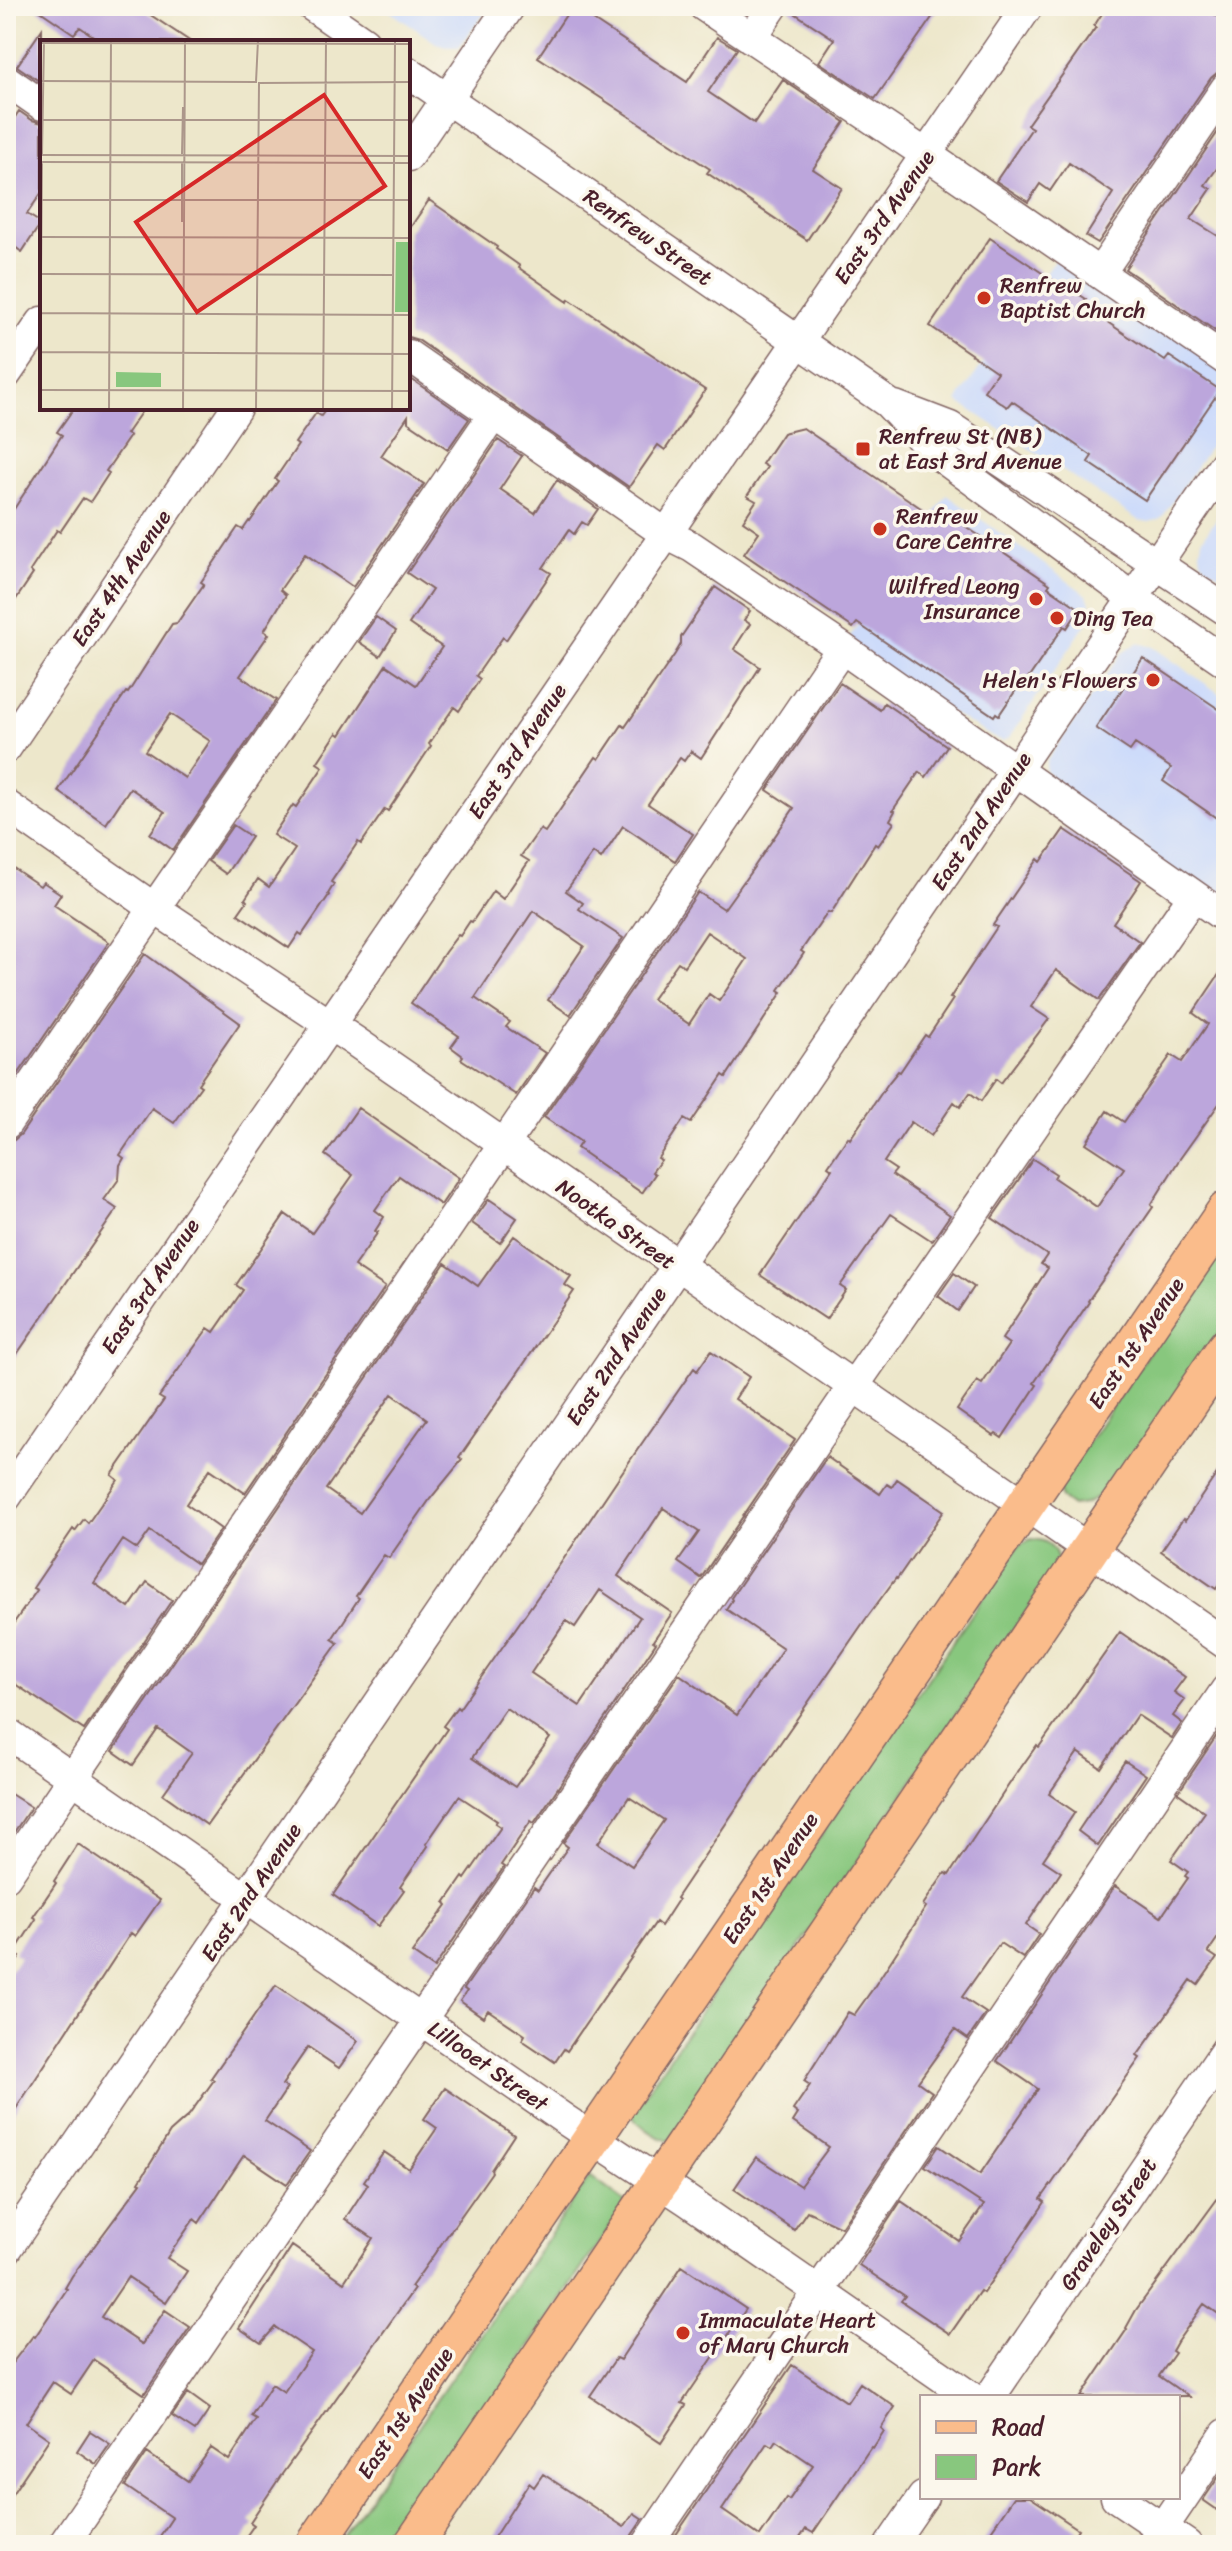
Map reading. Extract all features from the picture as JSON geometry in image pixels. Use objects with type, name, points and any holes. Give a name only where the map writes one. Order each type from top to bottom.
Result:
[{"type":"main road","name":"East 1st Avenue","points":[[315,2545],[1226,1211]]},
{"type":"main road","points":[[413,2545],[1226,1348]]},
{"type":"street","points":[[312,6],[361,40]]},
{"type":"street","points":[[410,153],[510,6]]},
{"type":"street","points":[[704,6],[1226,360]]},
{"type":"street","points":[[751,38],[773,6]]},
{"type":"street","name":"East 3rd Avenue","points":[[6,1497],[1028,6]]},
{"type":"street","name":"Renfrew Street","points":[[410,73],[888,403],[932,450],[1133,598],[1226,662]]},
{"type":"street","points":[[6,80],[40,104]]},
{"type":"street","points":[[1100,273],[1226,88]]},
{"type":"street","points":[[6,374],[40,325]]},
{"type":"street","points":[[410,356],[666,534],[692,547],[842,648],[1226,918]]},
{"type":"street","name":"Renfrew Street","points":[[888,403],[950,427],[1226,610]]},
{"type":"street","name":"East 4th Avenue","points":[[6,748],[235,410]]},
{"type":"street","points":[[6,1124],[494,414]]},
{"type":"street","name":"East 2nd Avenue","points":[[6,2250],[1226,462]]},
{"type":"street","points":[[6,1876],[842,648]]},
{"type":"street","name":"Nootka Street","points":[[6,805],[154,908],[330,1024],[1226,1644]]},
{"type":"street","points":[[63,2545],[853,1387],[1193,896]]},
{"type":"street","points":[[647,2545],[1226,1690]]},
{"type":"street","name":"Lillooet Street","points":[[6,1732],[968,2395]]},
{"type":"street","name":"Graveley Street","points":[[991,2395],[1226,2050]]},
{"type":"street","points":[[1118,2499],[1167,2539],[1226,2434]]},
{"type":"street","points":[[890,2545],[922,2499]]},
{"type":"shaded area","points":[[382,6],[490,6],[459,47],[446,47]]},
{"type":"shaded area","points":[[1063,248],[1226,360],[1226,423],[1163,516],[1157,520],[1138,520],[957,401]]},
{"type":"shaded area","points":[[947,495],[1087,595],[1091,606],[1090,617],[1084,627],[1009,738],[1003,741],[842,648]]},
{"type":"shaded area","points":[[1226,504],[1226,579],[1206,566],[1200,552],[1202,540]]},
{"type":"shaded area","points":[[1137,643],[1153,647],[1226,698],[1226,918],[1057,785],[1046,771],[1046,762],[1121,654]]},
{"type":"green space","points":[[1226,1238],[1226,1323],[1109,1491],[1085,1504],[1072,1506],[1061,1498],[1059,1485]]},
{"type":"green space","points":[[1031,1539],[1051,1546],[1057,1566],[669,2141],[653,2134],[631,2114],[1019,1545]]},
{"type":"green space","points":[[590,2176],[626,2203],[395,2545],[337,2545]]},
{"type":"building","points":[[33,6],[137,6],[188,40],[99,40],[80,27],[74,34]]},
{"type":"building","points":[[572,6],[687,82],[717,37],[737,49],[708,92],[754,123],[783,80],[845,122],[813,169],[842,188],[807,240],[707,173],[710,169],[538,57]]},
{"type":"building","points":[[791,6],[940,6],[875,99],[819,62],[834,39],[790,10]]},
{"type":"building","points":[[1107,6],[1202,6],[1226,22],[1226,70],[1211,78],[1098,243],[1086,236],[1113,193],[1069,163],[1050,191],[1040,184],[1028,202],[996,181],[1032,128],[1027,125],[1096,27]]},
{"type":"building","points":[[42,29],[40,82],[17,66]]},
{"type":"building","points":[[19,111],[40,122],[40,195],[27,214],[40,225],[22,252],[8,242],[6,245],[6,131]]},
{"type":"building","points":[[1226,120],[1226,156],[1205,185],[1211,189],[1191,219],[1226,241],[1226,338],[1125,269]]},
{"type":"building","points":[[429,200],[568,302],[569,299],[705,390],[665,450],[658,445],[629,487],[418,340],[410,338],[410,228]]},
{"type":"building","points":[[990,238],[1086,299],[1082,305],[1165,361],[1169,356],[1220,390],[1145,500],[1088,462],[1092,456],[1012,401],[1007,407],[984,391],[997,372],[930,326]]},
{"type":"building","points":[[410,378],[469,419],[448,449],[408,422],[408,416],[381,456],[424,484],[353,587],[305,554],[280,590],[286,595],[264,631],[269,634],[240,676],[276,700],[173,850],[150,834],[165,812],[130,788],[106,824],[58,791],[128,693],[172,624],[177,623],[204,584],[201,582],[238,527],[243,530],[250,522],[278,481],[275,479],[298,445],[295,443],[316,413],[321,416],[326,410],[410,410]],"holes":[[[170,714],[210,741],[185,778],[145,751]]]},
{"type":"building","points":[[73,410],[143,410],[126,434],[130,436],[90,502],[83,498],[60,532],[57,530],[6,614],[6,504],[14,509],[62,435],[57,432]]},
{"type":"building","points":[[803,428],[934,517],[940,509],[1050,584],[1048,587],[1080,609],[999,715],[996,713],[994,716],[857,623],[853,628],[744,554],[759,532],[743,521],[756,501],[747,496],[767,467],[762,464],[783,433]]},
{"type":"building","points":[[498,440],[522,456],[500,489],[535,513],[557,480],[598,509],[587,525],[582,522],[574,534],[569,530],[543,568],[551,573],[506,640],[503,637],[476,676],[480,679],[459,711],[454,707],[388,811],[385,809],[361,844],[358,842],[331,882],[334,884],[329,895],[302,935],[299,933],[289,948],[238,914],[258,879],[269,887],[295,849],[273,835],[323,767],[317,763],[337,733],[340,735],[386,665],[416,685],[442,647],[409,624],[432,590],[407,573]]},
{"type":"building","points":[[715,587],[750,611],[744,620],[750,624],[734,649],[760,667],[701,758],[691,751],[684,761],[680,758],[648,804],[693,834],[675,861],[623,826],[601,859],[593,853],[566,891],[583,903],[579,909],[623,938],[570,1015],[548,1000],[584,946],[533,911],[475,998],[510,1022],[506,1027],[545,1053],[516,1095],[461,1059],[463,1056],[451,1047],[459,1036],[411,1003],[445,952],[472,922],[493,891],[503,899],[529,861],[521,856],[540,829],[545,832],[596,757],[599,759],[622,725],[625,727],[675,654],[681,637]]},
{"type":"building","points":[[376,617],[396,631],[380,656],[359,642]]},
{"type":"building","points":[[1143,658],[1226,714],[1226,807],[1218,819],[1163,781],[1171,768],[1135,744],[1130,751],[1096,728]]},
{"type":"building","points":[[840,683],[880,710],[884,703],[947,746],[926,777],[919,772],[893,810],[890,820],[894,823],[878,846],[875,844],[831,913],[828,912],[801,951],[804,953],[779,990],[782,992],[726,1077],[723,1075],[691,1123],[684,1119],[658,1158],[661,1160],[652,1172],[655,1174],[642,1193],[577,1148],[581,1142],[544,1117],[698,892],[724,909],[754,867],[794,808],[767,790]],"holes":[[[707,932],[747,959],[719,1001],[709,994],[689,1024],[652,999],[678,962],[684,966]]]},
{"type":"building","points":[[233,825],[251,837],[226,874],[208,861]]},
{"type":"building","points":[[1064,829],[1141,881],[1113,923],[1140,942],[1099,1000],[1056,970],[1031,1007],[1049,1019],[1001,1083],[996,1079],[981,1101],[970,1093],[960,1107],[954,1102],[931,1136],[911,1122],[884,1162],[896,1170],[892,1175],[950,1215],[932,1241],[891,1214],[840,1286],[846,1290],[826,1319],[760,1275],[832,1169],[828,1166],[925,1035],[928,1037],[997,927],[993,925],[1038,859],[1041,862]]},
{"type":"building","points":[[6,863],[40,886],[43,882],[61,894],[54,905],[109,942],[6,1092]]},
{"type":"building","points":[[145,954],[240,1023],[174,1123],[152,1108],[120,1155],[124,1158],[119,1179],[104,1200],[117,1209],[6,1370],[6,1142],[21,1134]]},
{"type":"building","points":[[1226,964],[1226,1094],[1179,1160],[1151,1205],[1153,1207],[1034,1383],[1037,1385],[1002,1438],[996,1434],[994,1436],[957,1410],[977,1381],[982,1384],[1009,1344],[1002,1339],[1048,1268],[1041,1264],[1047,1255],[992,1218],[1033,1159],[1056,1174],[1054,1178],[1097,1207],[1124,1168],[1086,1143],[1107,1111],[1124,1122],[1171,1055],[1182,1062],[1208,1024],[1193,1013]]},
{"type":"building","points":[[358,1108],[459,1178],[441,1205],[399,1176],[375,1210],[384,1217],[375,1231],[378,1232],[354,1266],[385,1287],[245,1493],[210,1469],[186,1504],[221,1529],[197,1564],[150,1531],[137,1549],[123,1540],[94,1583],[129,1608],[147,1582],[172,1600],[84,1730],[6,1678],[6,1634],[37,1590],[33,1588],[73,1529],[75,1531],[84,1519],[88,1523],[118,1480],[112,1475],[164,1400],[159,1397],[208,1328],[214,1332],[243,1290],[236,1285],[285,1214],[312,1233],[353,1175],[325,1155]]},
{"type":"building","points":[[489,1199],[517,1218],[500,1243],[472,1223]]},
{"type":"building","points":[[514,1236],[571,1276],[565,1285],[574,1291],[459,1458],[462,1460],[389,1558],[384,1555],[332,1639],[338,1643],[207,1825],[163,1794],[192,1753],[158,1729],[133,1765],[113,1751],[445,1263],[478,1286]],"holes":[[[392,1394],[427,1419],[360,1513],[326,1489]]]},
{"type":"building","points":[[954,1273],[974,1287],[958,1311],[938,1296]]},
{"type":"building","points":[[711,1351],[749,1377],[735,1399],[795,1440],[701,1578],[678,1562],[699,1532],[663,1508],[618,1576],[672,1613],[653,1641],[656,1643],[534,1823],[531,1821],[501,1865],[504,1867],[434,1968],[412,1953],[501,1827],[495,1823],[497,1821],[459,1796],[400,1887],[404,1890],[378,1926],[333,1895],[447,1729],[443,1726],[457,1707],[459,1709],[694,1368],[697,1371]],"holes":[[[600,1590],[640,1617],[580,1706],[531,1673],[566,1621],[575,1627]],[[506,1708],[550,1738],[515,1787],[472,1758]]]},
{"type":"building","points":[[827,1457],[880,1494],[887,1484],[892,1487],[897,1479],[944,1511],[776,1749],[676,1898],[678,1900],[661,1926],[656,1922],[567,2051],[564,2049],[555,2062],[522,2040],[525,2035],[488,2010],[483,2017],[460,2001],[467,1991],[464,1989],[534,1887],[538,1890],[568,1847],[563,1843],[679,1674],[737,1715],[783,1648],[726,1609]],"holes":[[[629,1797],[664,1820],[632,1866],[598,1843]]]},
{"type":"building","points":[[1226,1460],[1226,1574],[1216,1589],[1161,1551]]},
{"type":"building","points":[[1120,1632],[1185,1677],[1174,1692],[1185,1700],[1173,1716],[1182,1723],[1172,1738],[1137,1715],[1101,1768],[1078,1752],[1049,1794],[1075,1812],[1043,1860],[1061,1872],[1026,1925],[1039,1934],[1023,1958],[1000,1943],[962,1997],[986,2013],[968,2039],[955,2030],[918,2082],[932,2092],[841,2227],[807,2211],[794,2230],[734,2189],[756,2157],[800,2186],[829,2147],[793,2122],[798,2114],[793,2110],[810,2085],[804,2081],[848,2012],[854,2015],[872,1990],[945,1873],[949,1875],[1012,1780]]},
{"type":"building","points":[[1226,1722],[1226,1926],[1208,1952],[1217,1958],[1198,1985],[1191,1980],[1137,2056],[1140,2058],[1041,2199],[1045,2202],[983,2293],[980,2291],[950,2334],[901,2301],[905,2296],[859,2265],[901,2201],[959,2241],[984,2205],[925,2166],[939,2146],[980,2174],[1038,2089],[997,2061],[1115,1886],[1161,1917],[1188,1878],[1185,1876],[1188,1872],[1171,1860],[1205,1812],[1178,1793]]},
{"type":"building","points":[[1125,1761],[1146,1775],[1098,1846],[1078,1831]]},
{"type":"building","points":[[6,1791],[31,1807],[6,1844]]},
{"type":"building","points":[[78,1844],[160,1900],[135,1936],[131,1933],[6,2124],[6,1977],[20,1957],[14,1953],[36,1919],[33,1917]]},
{"type":"building","points":[[276,1985],[358,2041],[339,2068],[308,2047],[282,2085],[287,2088],[265,2121],[310,2151],[287,2184],[244,2155],[199,2223],[194,2219],[167,2258],[187,2271],[166,2303],[128,2277],[101,2317],[142,2344],[165,2310],[190,2327],[144,2394],[94,2360],[71,2394],[53,2382],[26,2423],[49,2439],[6,2503],[6,2371],[35,2337],[67,2289],[72,2276],[141,2183],[170,2132],[189,2115]]},
{"type":"building","points":[[445,2088],[514,2135],[492,2172],[411,2287],[414,2289],[280,2477],[250,2522],[254,2525],[240,2545],[154,2545],[172,2518],[125,2486],[147,2453],[188,2481],[211,2448],[229,2460],[256,2419],[251,2416],[272,2384],[284,2392],[312,2352],[275,2327],[261,2343],[239,2328],[292,2246],[344,2282],[373,2238],[345,2219],[368,2184],[364,2181],[384,2152],[409,2169],[437,2128],[424,2119]]},
{"type":"building","points":[[1226,2187],[1226,2319],[1204,2304],[1177,2342],[1172,2351],[1175,2353],[1159,2376],[1189,2397],[1082,2395],[1127,2329],[1136,2310]]},
{"type":"building","name":"Immaculate Heart of Mary Church","points":[[682,2266],[746,2309],[682,2403],[686,2405],[661,2443],[590,2396],[616,2358],[620,2360]]},
{"type":"building","points":[[792,2365],[847,2402],[860,2383],[895,2407],[881,2428],[884,2431],[873,2448],[813,2533],[806,2529],[795,2545],[669,2545]],"holes":[[[776,2440],[813,2465],[760,2536],[722,2510],[767,2443],[772,2446]]]},
{"type":"building","points":[[188,2393],[210,2409],[195,2431],[172,2416]]},
{"type":"building","points":[[90,2431],[110,2444],[96,2464],[77,2451]]},
{"type":"building","points":[[1226,2466],[1226,2516],[1203,2500]]},
{"type":"building","points":[[543,2474],[624,2527],[634,2513],[643,2519],[629,2545],[489,2545],[529,2483],[534,2487]]},
{"type":"building","points":[[1013,2499],[1033,2499],[1078,2529],[1068,2545],[981,2545]]},
{"type":"place","name":"Renfrew Baptist Church","points":[[984,298]]},
{"type":"place","name":"Renfrew St (NB) at East 3rd Avenue","points":[[863,449]]},
{"type":"place","name":"Renfrew Care Centre","points":[[880,529]]},
{"type":"place","name":"Wilfred Leong Insurance","points":[[1036,599]]},
{"type":"place","name":"Ding Tea","points":[[1057,618]]},
{"type":"place","name":"Helen's Flowers","points":[[1153,680]]},
{"type":"place","name":"Immaculate Heart of Mary Church","points":[[683,2333]]}]
